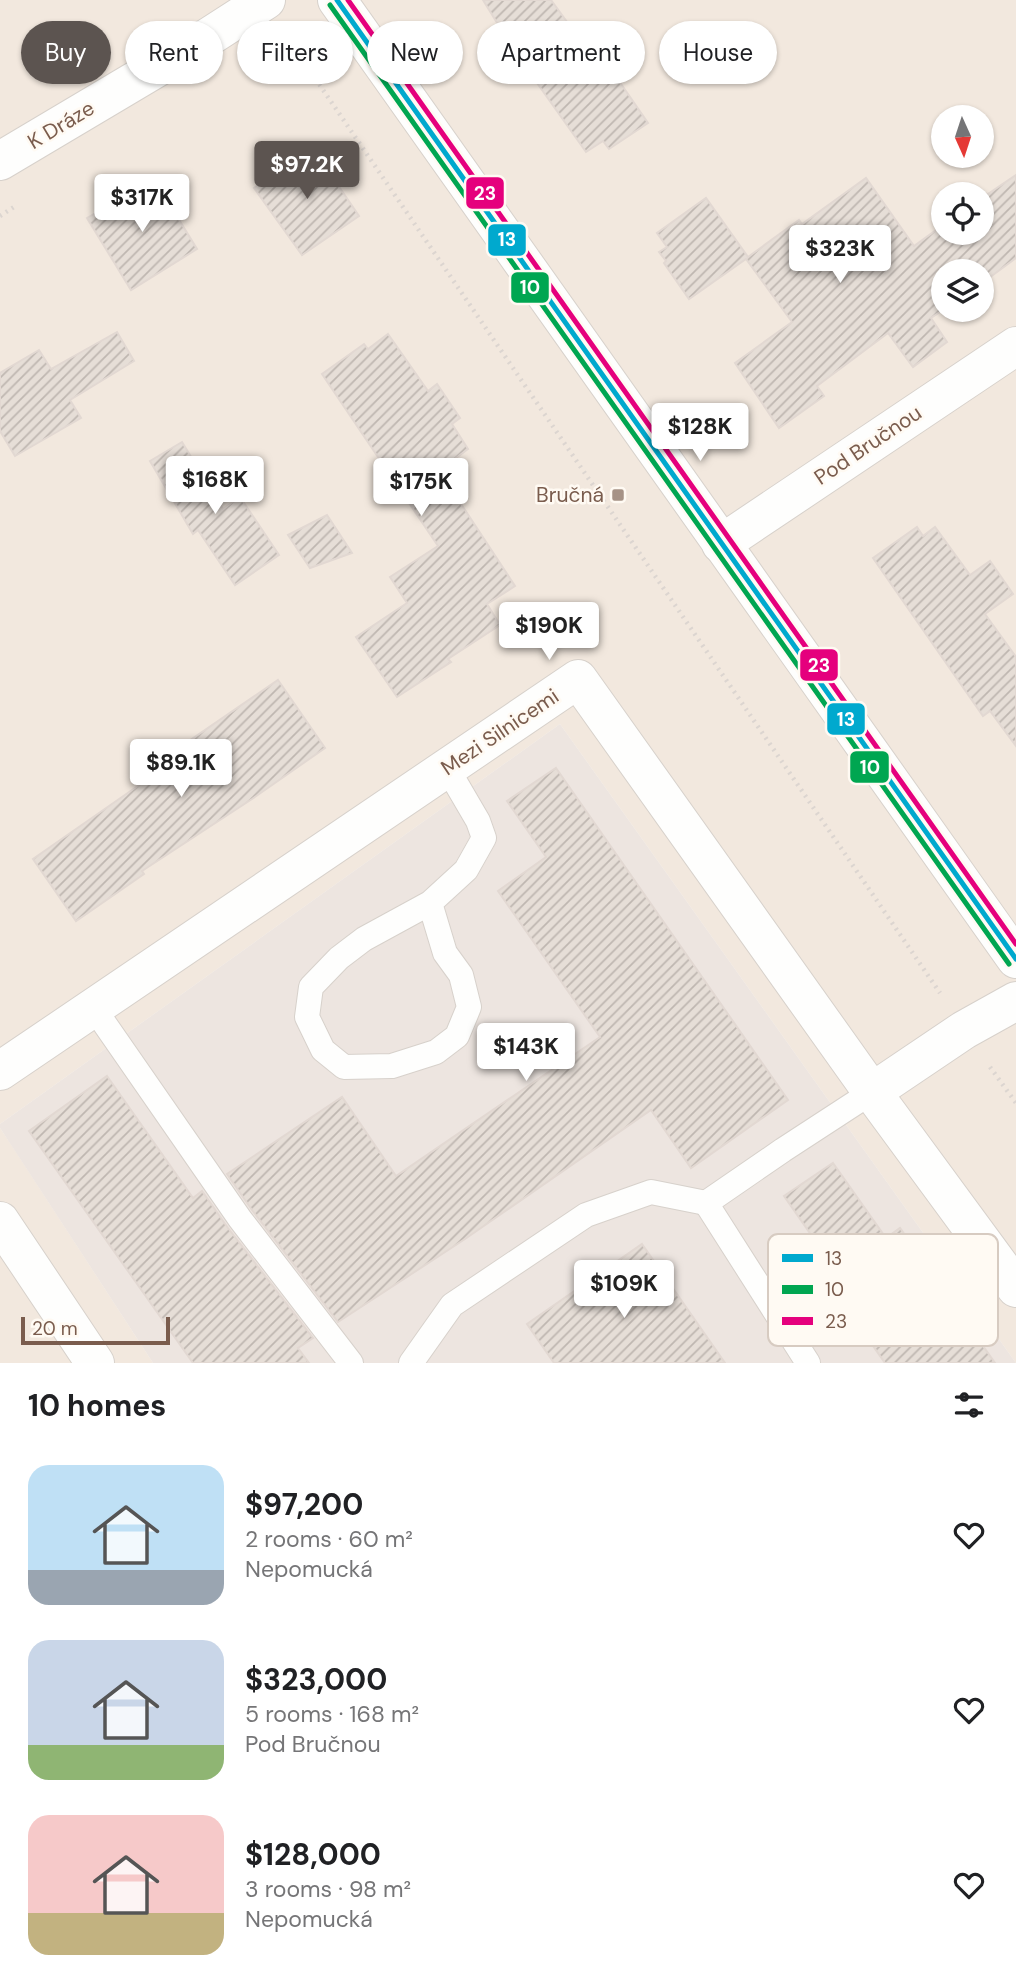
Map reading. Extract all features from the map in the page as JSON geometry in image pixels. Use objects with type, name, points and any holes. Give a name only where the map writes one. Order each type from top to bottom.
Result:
[{"type":"street","name":"K Dráze","points":[[0,161],[266,0]]},
{"type":"street","points":[[337,0],[1016,959]]},
{"type":"street","name":"Pod Bručnou","points":[[721,544],[1016,346]]},
{"type":"street","name":"Mezi Silnicemi","points":[[0,1071],[578,679],[872,1092]]},
{"type":"street","points":[[976,1234],[872,1092],[964,1030],[1016,1001]]},
{"type":"street","points":[[0,1221],[89,1361]]},
{"type":"street","points":[[998,1264],[1016,1288]]},
{"type":"lane","points":[[430,903],[445,953],[461,975],[469,1007],[457,1036],[436,1052],[392,1066],[344,1067],[323,1050],[307,1017],[311,987],[339,958],[364,939],[430,903],[466,870],[484,838],[478,821],[447,768]]},
{"type":"lane","points":[[93,1007],[240,1219],[351,1363]]},
{"type":"lane","points":[[411,1363],[452,1305],[586,1215],[651,1192],[706,1203],[872,1092]]},
{"type":"lane","points":[[706,1203],[768,1300]]},
{"type":"lane","points":[[797,1346],[808,1363]]},
{"type":"path","points":[[319,84],[964,1030]]},
{"type":"path","points":[[0,216],[23,201]]},
{"type":"shaded area","points":[[0,0],[1016,0],[1016,1363],[998,1338],[998,1234],[924,1234],[560,724],[0,1124]]},
{"type":"shaded area","points":[[560,724],[924,1234],[768,1234],[768,1346],[998,1346],[998,1338],[1016,1363],[153,1363],[0,1128],[0,1124]]},
{"type":"shaded area","points":[[0,1128],[10,1143],[153,1363],[0,1363]]},
{"type":"building","points":[[483,0],[551,0],[566,21],[496,21]]},
{"type":"building","points":[[538,84],[621,84],[648,123],[609,149],[603,141],[586,152]]},
{"type":"building","points":[[312,147],[359,216],[302,255],[254,188]]},
{"type":"building","points":[[1016,175],[1016,258],[994,274],[994,259],[931,259],[931,322],[947,342],[913,367],[888,333],[817,386],[824,396],[779,428],[735,363],[792,322],[746,259],[689,299],[659,252],[667,247],[657,233],[706,198],[748,257],[799,220],[802,224],[866,178],[914,246],[931,234],[931,245],[994,245],[994,190]]},
{"type":"building","points":[[154,179],[197,249],[131,290],[87,218]]},
{"type":"building","points":[[117,332],[134,361],[70,400],[81,418],[15,456],[0,431],[0,373],[39,350],[51,369]]},
{"type":"building","points":[[388,334],[428,391],[437,384],[460,418],[452,424],[468,449],[448,464],[451,469],[442,475],[515,586],[487,604],[500,625],[448,659],[451,662],[397,697],[356,637],[407,603],[390,577],[438,546],[322,374],[364,344],[368,349]]},
{"type":"building","points":[[182,442],[223,509],[240,497],[279,555],[235,585],[198,530],[193,534],[150,461]]},
{"type":"building","points":[[327,515],[352,553],[310,568],[288,535]]},
{"type":"building","points":[[917,527],[923,536],[935,527],[970,575],[990,561],[1013,594],[985,614],[1016,657],[1016,746],[990,711],[983,716],[873,558]]},
{"type":"building","points":[[278,680],[325,748],[142,871],[144,874],[76,921],[33,859],[155,774],[151,767]]},
{"type":"building","points":[[556,768],[788,1100],[691,1168],[651,1110],[465,1239],[338,1322],[227,1174],[342,1097],[396,1176],[600,1037],[498,891],[546,857],[507,801]]},
{"type":"building","points":[[107,1076],[193,1198],[202,1191],[313,1338],[298,1348],[309,1363],[193,1363],[29,1131]]},
{"type":"building","points":[[833,1163],[883,1234],[810,1234],[784,1196]]},
{"type":"building","points":[[900,1228],[904,1234],[892,1234]]},
{"type":"building","points":[[642,1244],[725,1363],[554,1363],[527,1324]]},
{"type":"building","points":[[873,1346],[983,1346],[995,1363],[885,1363]]},
{"type":"transit line","name":"13","points":[[337,0],[1016,959]]},
{"type":"transit line","name":"23","points":[[348,0],[1016,944]]},
{"type":"transit line","name":"10","points":[[330,5],[1009,964]]},
{"type":"place","name":"Bručná","points":[[618,495]]}]
